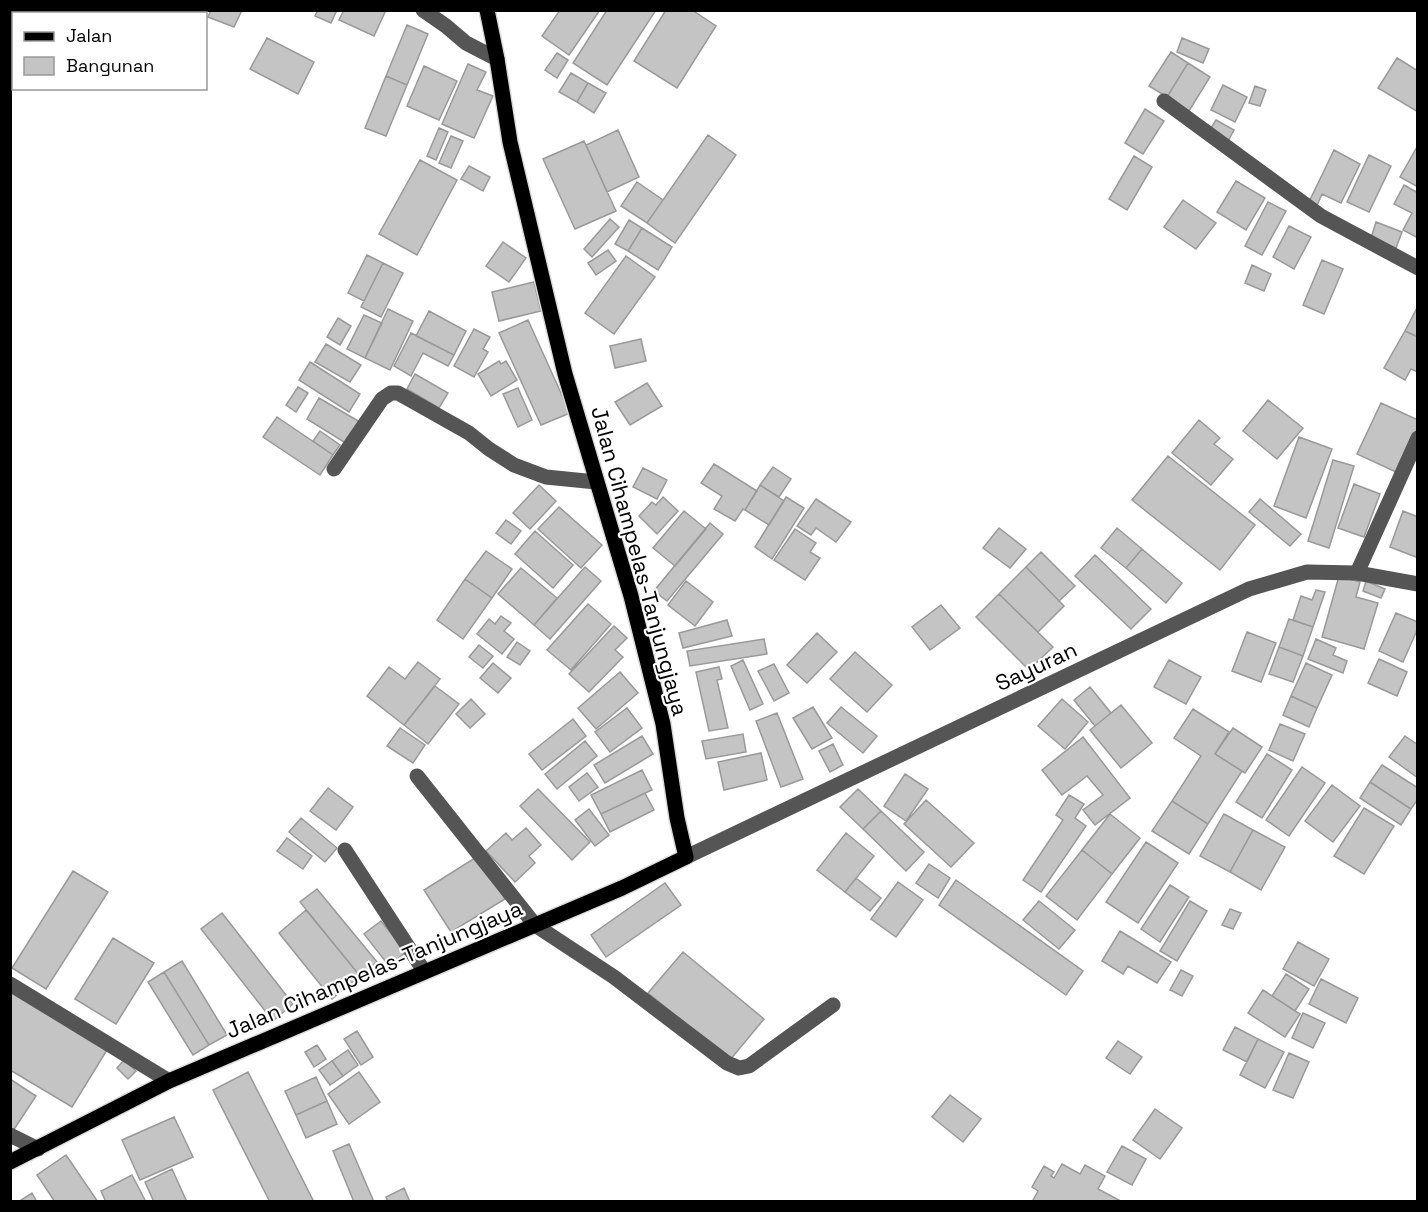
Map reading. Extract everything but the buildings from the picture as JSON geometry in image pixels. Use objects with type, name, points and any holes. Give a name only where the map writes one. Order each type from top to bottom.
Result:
[{"type":"main road","name":"Jalan Cihampelas-Tanjungjaya","points":[[10,1162],[169,1081],[622,888],[686,857],[677,818],[660,714],[632,596],[565,374],[515,165],[487,10]]},
{"type":"street","points":[[423,10],[466,43],[497,59]]},
{"type":"street","points":[[1164,101],[1322,216],[1418,268]]},
{"type":"street","points":[[334,469],[382,399],[391,393],[398,393],[469,434],[514,465],[546,477],[596,482]]},
{"type":"street","points":[[1357,573],[1418,438]]},
{"type":"street","name":"Sayuran","points":[[686,857],[1249,590],[1307,572],[1357,573],[1418,585]]},
{"type":"street","points":[[417,776],[535,925],[614,978],[727,1063],[740,1068],[749,1066],[833,1005]]},
{"type":"street","points":[[345,850],[424,971]]},
{"type":"street","points":[[10,984],[169,1081]]},
{"type":"street","points":[[10,1135],[38,1149]]}]
